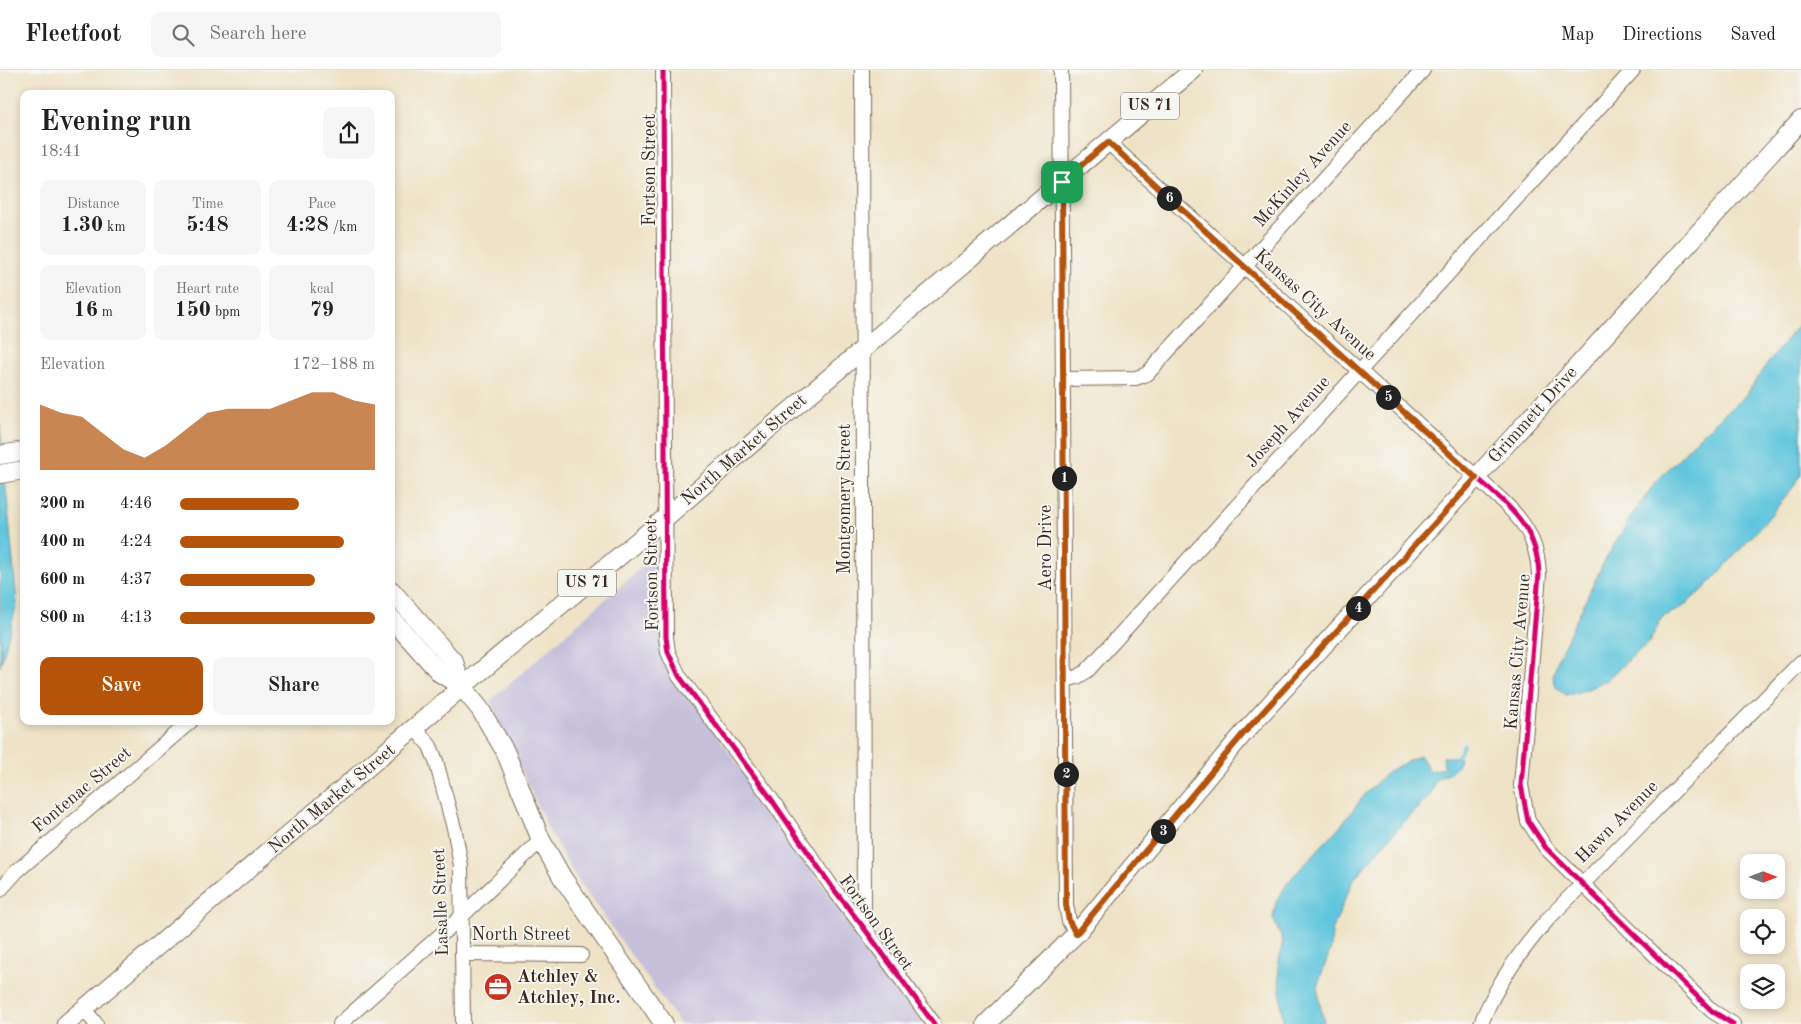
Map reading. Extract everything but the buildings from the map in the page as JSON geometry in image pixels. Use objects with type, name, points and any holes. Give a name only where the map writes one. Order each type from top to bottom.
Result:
[{"type":"main road","name":"North Market Street","points":[[66,1024],[1193,70]]},
{"type":"main road","name":"Grimmett Drive","points":[[986,1024],[1076,934],[1243,734],[1801,120]]},
{"type":"main road","points":[[0,456],[20,453]]},
{"type":"main road","points":[[0,474],[20,471]]},
{"type":"main road","points":[[395,595],[454,662],[462,687]]},
{"type":"main road","points":[[395,622],[440,673],[462,687],[480,709],[505,751],[541,840],[562,877],[664,1024]]},
{"type":"street","name":"Fortson Street","points":[[663,70],[666,637],[674,667],[678,676],[767,793],[832,886],[934,1024]]},
{"type":"street","name":"Montgomery Street","points":[[862,70],[864,928]]},
{"type":"street","name":"Aero Drive","points":[[1062,70],[1066,905],[1069,921],[1076,934]]},
{"type":"street","name":"McKinley Avenue","points":[[1064,379],[1136,378],[1147,374],[1423,70]]},
{"type":"street","name":"Joseph Avenue","points":[[1065,680],[1077,677],[1088,671],[1633,70]]},
{"type":"street","name":"Kansas City Avenue","points":[[1108,142],[1523,522],[1537,552],[1540,574],[1521,785],[1528,821],[1546,848],[1582,884],[1712,1011],[1733,1024]]},
{"type":"street","name":"Hawn Avenue","points":[[1481,1024],[1498,989],[1528,943],[1582,884],[1801,662]]},
{"type":"street","name":"Fontenac Street","points":[[0,890],[16,871],[186,725]]},
{"type":"street","name":"Lasalle Street","points":[[415,728],[430,746],[433,753],[455,832],[461,866],[463,1024]]},
{"type":"street","points":[[340,1024],[462,916],[541,840]]},
{"type":"street","name":"North Street","points":[[462,954],[581,954]]},
{"type":"street","points":[[84,1009],[96,1024]]},
{"type":"shaded area","points":[[660,551],[664,643],[722,742],[923,1024],[680,1024],[575,876],[548,829],[490,701]]},
{"type":"water","points":[[1801,321],[1801,474],[1791,490],[1708,585],[1680,609],[1662,617],[1650,641],[1606,680],[1586,690],[1566,695],[1556,687],[1553,676],[1558,658],[1603,564],[1630,518],[1655,483],[1702,434],[1746,395]]},
{"type":"water","points":[[0,425],[17,604],[0,667]]},
{"type":"water","points":[[1420,755],[1430,771],[1444,768],[1443,757],[1460,759],[1454,770],[1436,779],[1431,794],[1353,880],[1332,931],[1331,948],[1317,987],[1324,1024],[1283,1024],[1278,966],[1283,941],[1273,918],[1276,902],[1288,882],[1342,824],[1367,792],[1389,771]]},
{"type":"waterway","points":[[1455,761],[1464,744]]},
{"type":"cycle path","points":[[663,70],[666,637],[668,652],[679,676],[767,793],[832,887],[934,1024]]},
{"type":"cycle path","points":[[1108,142],[1510,508],[1527,530],[1537,557],[1539,574],[1521,785],[1528,821],[1546,848],[1712,1011],[1733,1024]]},
{"type":"place","name":"Atchley & Atchley, Inc.","points":[[498,987]]},
{"type":"route","points":[[1108,142],[1476,478],[1243,734],[1076,934],[1069,921],[1066,905],[1062,182],[1108,142]]}]
